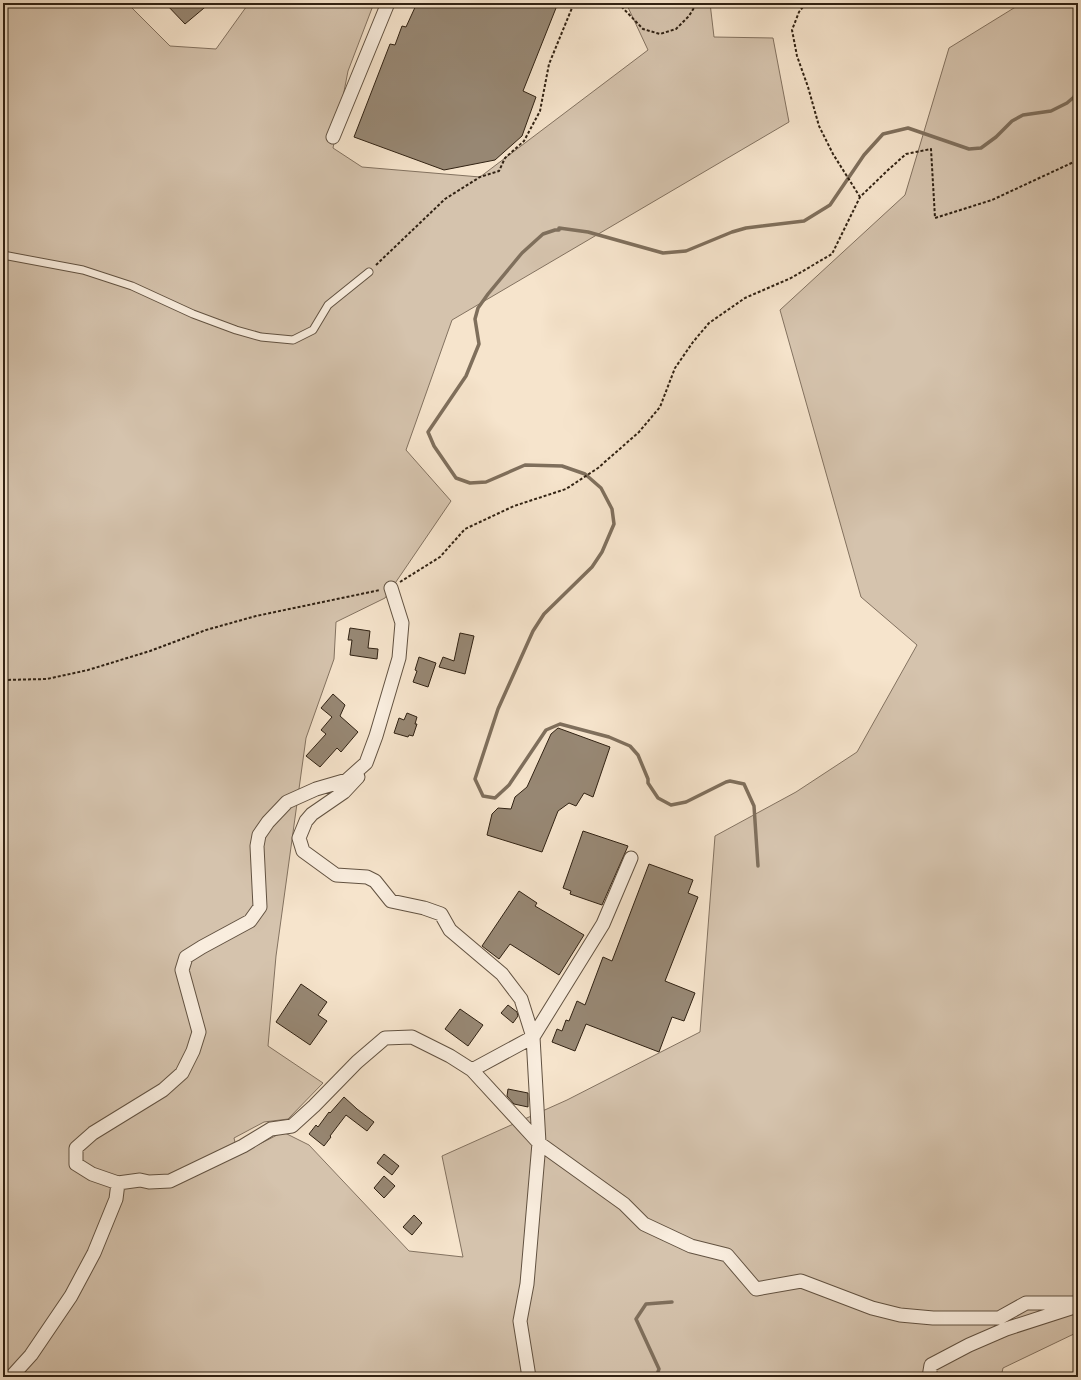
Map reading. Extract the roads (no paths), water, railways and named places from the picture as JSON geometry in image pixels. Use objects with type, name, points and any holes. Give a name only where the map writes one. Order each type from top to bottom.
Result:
[{"type":"street","points":[[333,137],[388,3]]},
{"type":"street","points":[[391,588],[402,623],[399,658],[376,736],[366,763],[356,780],[344,792],[312,814],[306,821],[299,838],[303,851],[336,875],[368,877],[375,882],[392,901],[424,908],[440,914],[450,930],[502,974],[521,1000],[533,1037],[539,1143],[527,1284],[520,1321],[529,1377]]},
{"type":"street","points":[[366,763],[347,780],[316,789],[287,802],[268,822],[259,835],[257,846],[260,907],[250,921],[186,957],[182,970],[199,1032],[193,1051],[182,1073],[163,1090],[93,1133],[76,1148],[76,1164],[92,1174],[118,1183],[140,1180],[149,1182],[170,1181],[243,1146],[271,1129],[292,1126],[357,1062],[385,1038],[412,1037],[450,1056],[472,1070],[539,1143],[624,1204],[644,1224],[691,1246],[727,1255],[756,1289],[801,1281],[872,1308],[900,1314],[933,1318],[999,1318],[1026,1303],[1078,1304]]},
{"type":"street","points":[[472,1070],[533,1037],[603,924],[631,858]]},
{"type":"street","points":[[11,1377],[31,1355],[71,1296],[94,1253],[116,1199],[118,1183]]},
{"type":"street","points":[[929,1377],[932,1365],[968,1345],[1006,1329],[1078,1304]]},
{"type":"lane","points":[[3,256],[83,270],[132,286],[193,314],[236,330],[261,337],[293,340],[313,330],[328,305],[369,272]]},
{"type":"waterway","points":[[758,866],[754,806],[744,784],[730,781],[726,782],[686,802],[671,805],[658,798],[648,783],[648,779],[638,755],[630,746],[609,737],[560,724],[546,730],[509,785],[495,798],[483,796],[475,779],[498,709],[533,631],[544,614],[592,567],[602,552],[614,524],[612,509],[601,488],[585,474],[562,466],[525,465],[486,482],[470,483],[456,478],[434,446],[428,432],[466,376],[479,344],[475,319],[478,308],[522,253],[543,234],[559,230],[559,228],[588,232],[663,253],[686,251],[732,232],[746,228],[804,221],[830,205],[864,155],[883,134],[908,128],[969,149],[981,148],[996,137],[1012,121],[1023,115],[1051,111],[1067,103],[1074,97],[1075,94],[1078,94],[1078,92]]},
{"type":"waterway","points":[[656,1377],[659,1369],[636,1319],[646,1304],[672,1302]]}]
